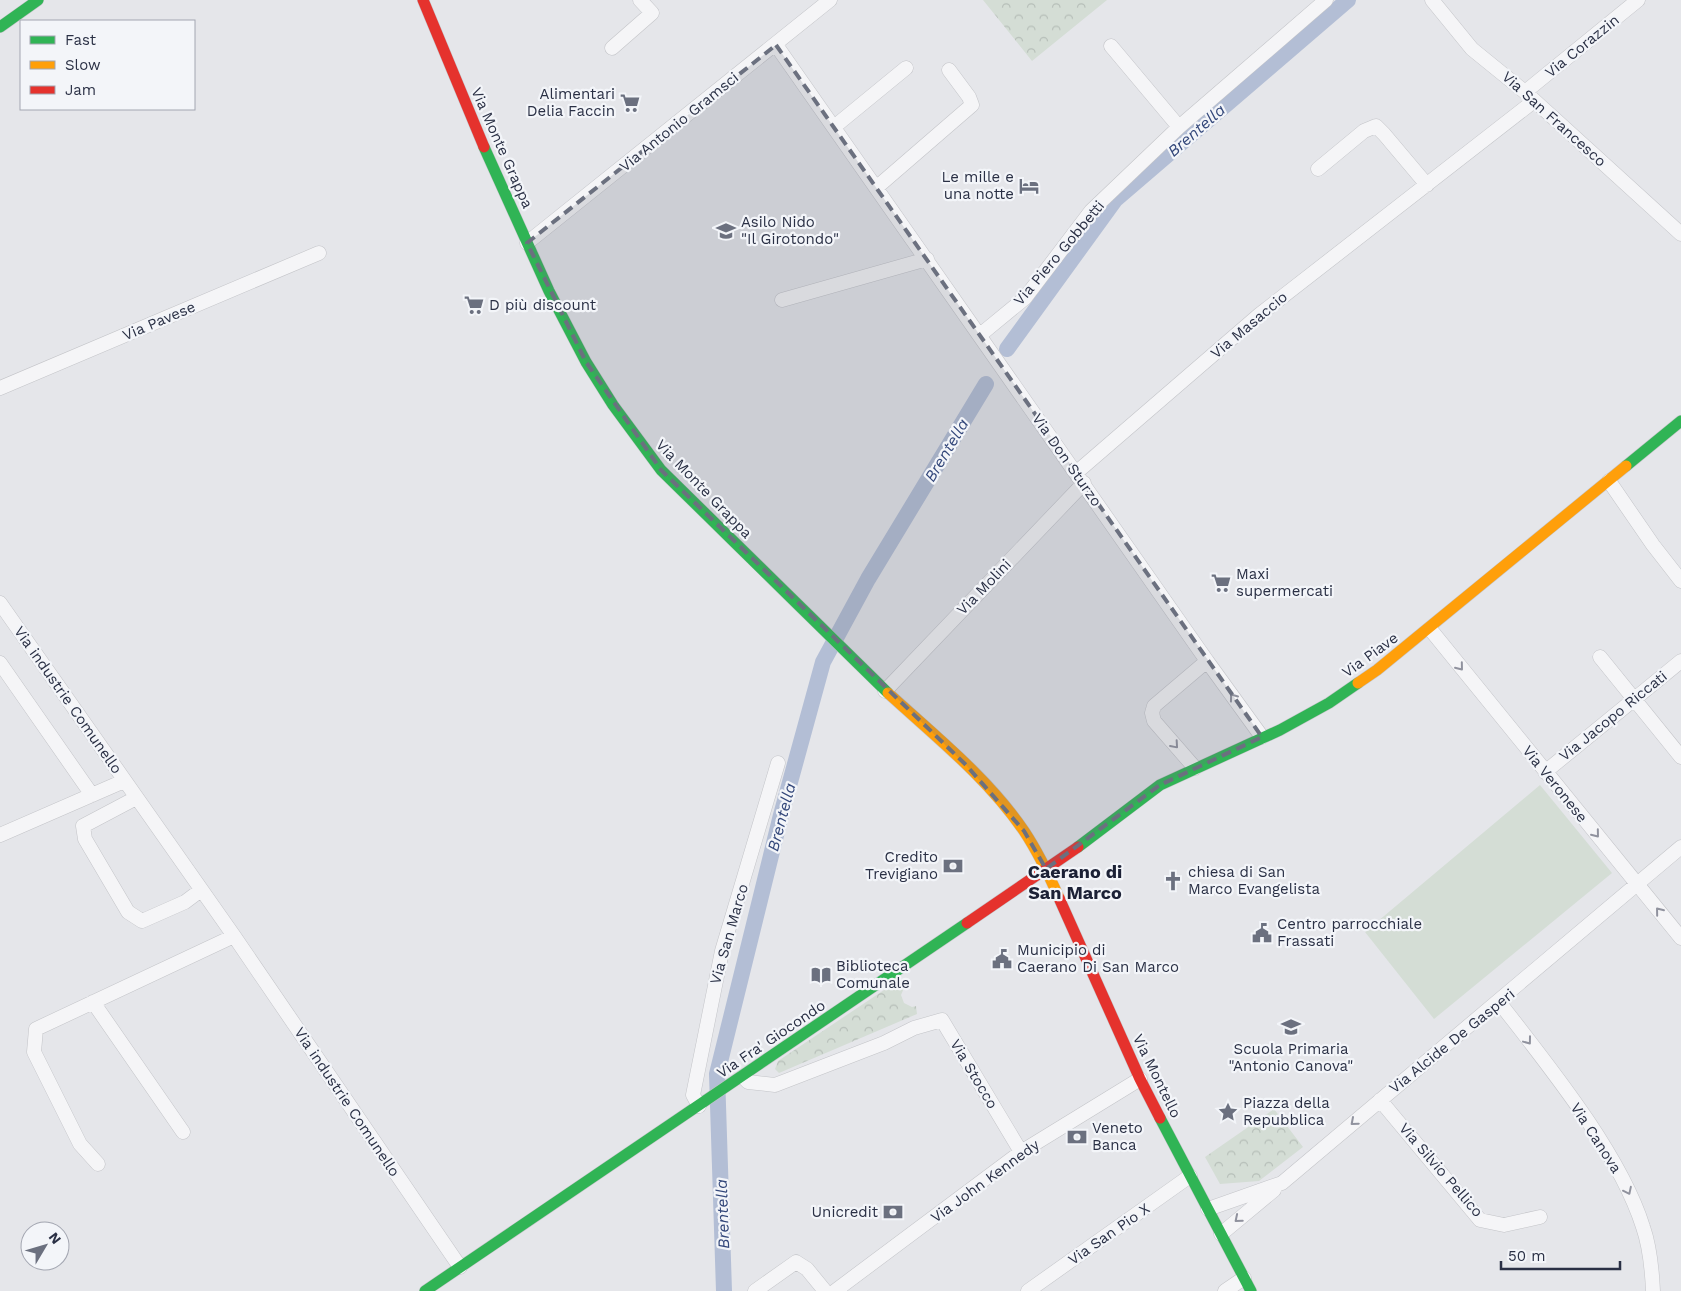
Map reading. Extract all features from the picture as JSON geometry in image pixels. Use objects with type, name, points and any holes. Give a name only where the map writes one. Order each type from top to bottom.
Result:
[{"type":"main road","name":"Via Monte Grappa","points":[[423,0],[472,120],[527,243],[586,362],[642,446],[692,503],[885,690],[966,765],[1000,801],[1024,831],[1046,869]]},
{"type":"main road","points":[[0,27],[20,6],[36,1]]},
{"type":"main road","name":"Via Piave","points":[[1046,869],[1073,851],[1160,785],[1280,730],[1329,703],[1377,670],[1430,629],[1681,421]]},
{"type":"main road","name":"Via Fra' Giocondo","points":[[707,1100],[1046,869]]},
{"type":"main road","name":"Via Montello","points":[[1046,869],[1140,1079],[1252,1291]]},
{"type":"main road","points":[[425,1291],[707,1100]]},
{"type":"street","points":[[612,48],[652,13],[640,0]]},
{"type":"street","name":"Via Antonio Gramsci","points":[[527,243],[830,0]]},
{"type":"street","name":"Via Piero Gobbetti","points":[[980,336],[1025,298],[1091,210],[1180,127],[1326,0]]},
{"type":"street","name":"Via San Francesco","points":[[1432,0],[1472,48],[1530,96],[1681,234]]},
{"type":"street","name":"Via Corazzin","points":[[1530,96],[1638,0]]},
{"type":"street","name":"Via Don Sturzo","points":[[776,45],[1262,737]]},
{"type":"street","points":[[1110,46],[1180,127]]},
{"type":"street","points":[[834,127],[906,68]]},
{"type":"street","points":[[876,188],[972,105],[969,97],[949,70]]},
{"type":"street","name":"Via Masaccio","points":[[1080,478],[1259,315],[1427,185],[1530,96]]},
{"type":"street","points":[[1318,169],[1364,131],[1376,126],[1427,185]]},
{"type":"street","name":"Via Pavese","points":[[0,388],[319,253]]},
{"type":"street","points":[[782,300],[927,259]]},
{"type":"street","name":"Via Molini","points":[[885,690],[1080,478]]},
{"type":"street","points":[[1608,481],[1653,545],[1681,580]]},
{"type":"street","name":"Via industrie Comunello","points":[[0,603],[234,936],[460,1267]]},
{"type":"street","name":"Via Veronese","points":[[1430,629],[1681,938]]},
{"type":"street","points":[[1600,657],[1681,757]]},
{"type":"street","points":[[1194,768],[1154,722],[1152,713],[1154,706],[1207,661]]},
{"type":"street","name":"Via Jacopo Riccati","points":[[1545,772],[1681,661]]},
{"type":"street","points":[[0,663],[92,795]]},
{"type":"street","name":"Via San Marco","points":[[707,1100],[693,1095],[722,951],[778,763]]},
{"type":"street","points":[[0,835],[124,781]]},
{"type":"street","points":[[136,798],[83,826],[85,839],[128,912],[142,921],[186,902],[201,890]]},
{"type":"street","name":"Via Alcide De Gasperi","points":[[1208,1209],[1282,1183],[1681,847]]},
{"type":"street","points":[[98,1164],[80,1144],[34,1052],[36,1029],[234,936]]},
{"type":"street","points":[[93,1002],[183,1132]]},
{"type":"street","name":"Via Canova","points":[[1499,1002],[1590,1125],[1628,1190],[1643,1226],[1650,1258],[1653,1291]]},
{"type":"street","name":"Via Stocco","points":[[740,1079],[775,1086],[884,1043],[914,1028],[942,1020],[1021,1152]]},
{"type":"street","name":"Via John Kennedy","points":[[835,1291],[1021,1152],[1140,1079]]},
{"type":"street","name":"Via Silvio Pellico","points":[[1380,1100],[1480,1220],[1504,1225],[1540,1218]]},
{"type":"street","name":"Via San Pio X","points":[[1028,1291],[1190,1176]]},
{"type":"street","points":[[1221,1234],[1282,1183]]},
{"type":"street","points":[[755,1291],[796,1262],[807,1269],[825,1291]]},
{"type":"street","points":[[1225,1291],[1244,1278]]},
{"type":"highlighted area","points":[[776,45],[1262,737],[1160,785],[1046,869],[1024,831],[966,765],[661,470],[586,362],[527,243]]},
{"type":"green space","points":[[983,0],[1107,0],[1032,61]]},
{"type":"green space","points":[[1540,785],[1612,873],[1434,1019],[1365,932]]},
{"type":"green space","points":[[896,982],[904,988],[901,995],[904,1003],[912,1007],[916,1006],[917,1014],[779,1073],[775,1069],[778,1061]]},
{"type":"green space","points":[[1274,1109],[1303,1147],[1259,1181],[1220,1184],[1205,1157]]},
{"type":"waterway","name":"Brentella","points":[[1007,349],[1115,200],[1348,0]]},
{"type":"waterway","name":"Brentella","points":[[724,1291],[717,1074],[781,815],[823,662],[868,579],[986,384]]},
{"type":"traffic: fast","points":[[0,27],[38,0]]},
{"type":"traffic: fast","points":[[484,147],[549,291],[586,362],[613,405],[661,470],[888,693]]},
{"type":"traffic: fast","points":[[1626,466],[1681,421]]},
{"type":"traffic: fast","points":[[1078,847],[1160,785],[1280,730],[1329,703],[1358,683]]},
{"type":"traffic: fast","points":[[425,1291],[967,923]]},
{"type":"traffic: fast","points":[[1160,1118],[1251,1291]]},
{"type":"traffic: slow","points":[[1358,683],[1377,670],[1626,466]]},
{"type":"traffic: slow","points":[[888,693],[978,775],[1010,812],[1034,847],[1059,898]]},
{"type":"traffic: jam","points":[[423,0],[484,147]]},
{"type":"traffic: jam","points":[[967,923],[1078,847]]},
{"type":"traffic: jam","points":[[1059,898],[1140,1079],[1160,1118]]},
{"type":"place","name":"Alimentari Delia Faccin","points":[[630,103]]},
{"type":"place","name":"Le mille e una notte","points":[[1029,186]]},
{"type":"place","name":"Asilo Nido \"Il Girotondo\"","points":[[726,231]]},
{"type":"place","name":"D più discount","points":[[474,305]]},
{"type":"place","name":"Maxi supermercati","points":[[1221,583]]},
{"type":"place","name":"Credito Trevigiano","points":[[953,866]]},
{"type":"place","name":"chiesa di San Marco Evangelista","points":[[1173,881]]},
{"type":"place","name":"Centro parrocchiale Frassati","points":[[1262,933]]},
{"type":"place","name":"Municipio di Caerano Di San Marco","points":[[1002,959]]},
{"type":"place","name":"Biblioteca Comunale","points":[[821,975]]},
{"type":"place","name":"Scuola Primaria \"Antonio Canova\"","points":[[1291,1027]]},
{"type":"place","name":"Piazza della Repubblica","points":[[1228,1112]]},
{"type":"place","name":"Veneto Banca","points":[[1077,1137]]},
{"type":"place","name":"Unicredit","points":[[893,1212]]},
{"type":"district","name":"Caerano di San Marco","points":[[1075,882]]}]
